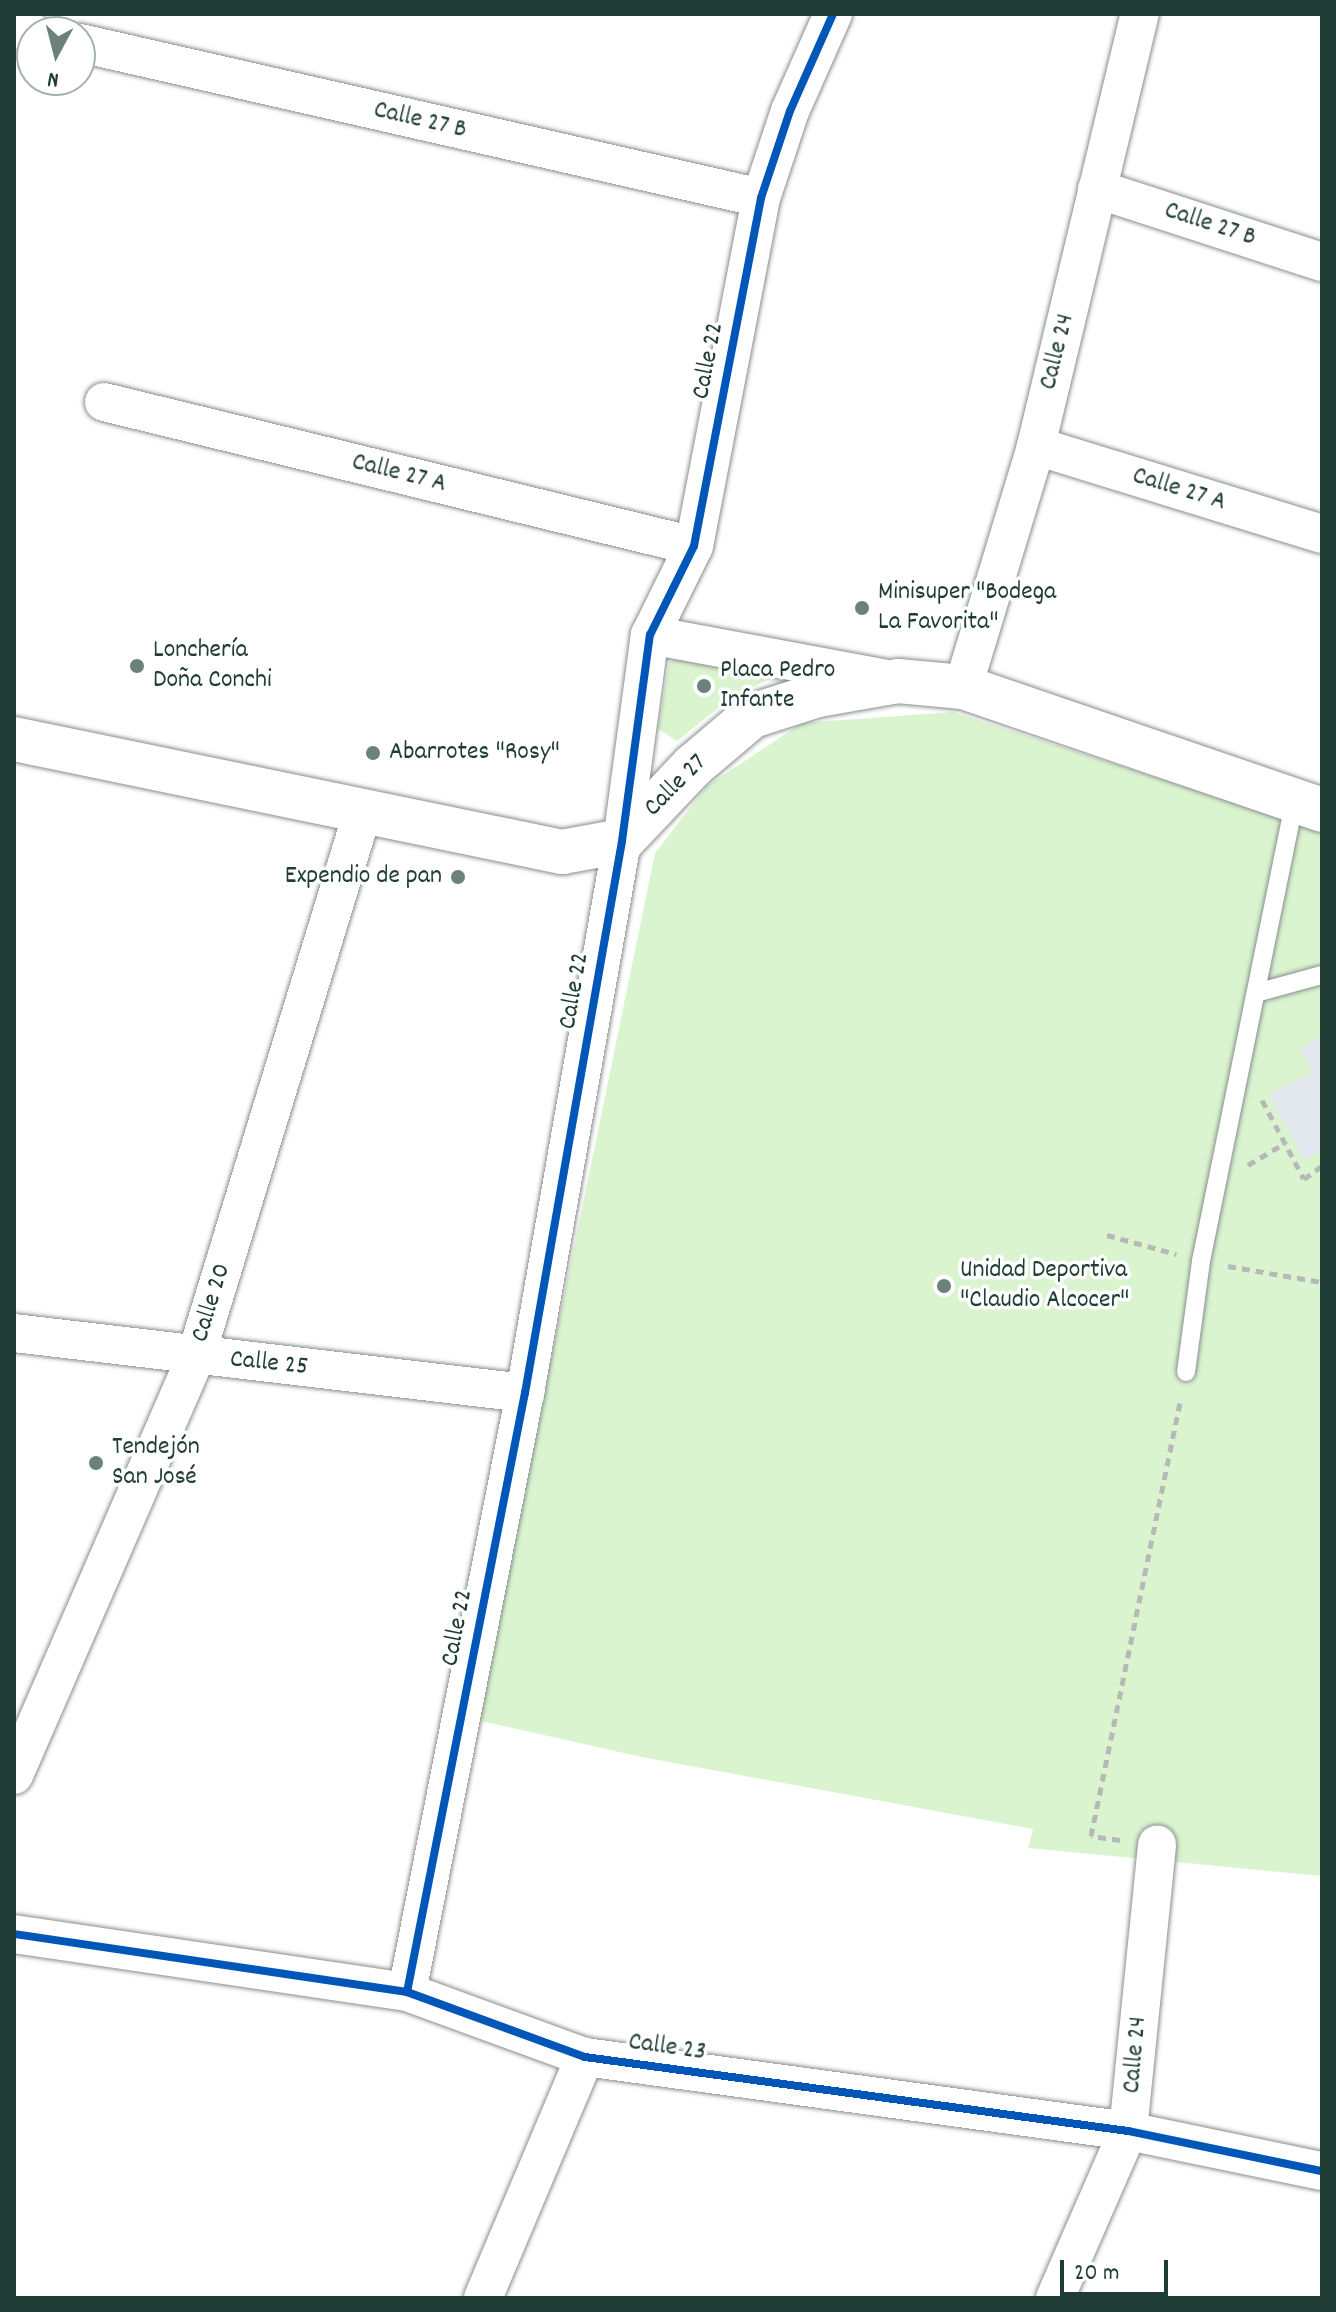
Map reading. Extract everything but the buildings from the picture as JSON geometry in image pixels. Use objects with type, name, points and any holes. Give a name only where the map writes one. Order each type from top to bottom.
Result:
[{"type":"main road","name":"Calle 27","points":[[622,841],[693,766],[752,716],[818,695],[898,681],[963,687],[1309,805]]},
{"type":"main road","points":[[14,739],[362,814],[562,852],[622,841]]},
{"type":"street","name":"Calle 22","points":[[407,1992],[525,1393],[622,841],[650,635],[694,546],[761,198],[790,111],[833,14]]},
{"type":"street","name":"Calle 24","points":[[963,687],[1036,446],[1140,14]]},
{"type":"street","name":"Calle 27 B","points":[[96,47],[761,198]]},
{"type":"street","name":"Calle 27 B","points":[[1097,189],[1322,262]]},
{"type":"street","name":"Calle 27 A","points":[[104,402],[694,546]]},
{"type":"street","name":"Calle 27 A","points":[[1036,446],[1322,534]]},
{"type":"street","points":[[650,635],[898,681]]},
{"type":"street","name":"Calle 20","points":[[14,1775],[196,1356],[362,814]]},
{"type":"street","name":"Calle 25","points":[[14,1333],[525,1393]]},
{"type":"street","name":"Calle 24","points":[[1055,2298],[1128,2131],[1157,1844]]},
{"type":"street","name":"Calle 23","points":[[14,1934],[407,1992],[585,2057],[1128,2131],[1322,2171]]},
{"type":"street","points":[[483,2298],[585,2057]]},
{"type":"lane","points":[[1186,1372],[1201,1261],[1256,993],[1309,805]]},
{"type":"lane","points":[[1256,993],[1322,975]]},
{"type":"path","points":[[1242,1063],[1304,1179],[1322,1166]]},
{"type":"path","points":[[1107,1235],[1201,1261],[1322,1282]]},
{"type":"path","points":[[1157,1844],[1091,1836],[1186,1372]]},
{"type":"green space","points":[[681,653],[783,673],[733,696],[677,741],[658,729],[669,663]]},
{"type":"green space","name":"Unidad Deportiva \"Claudio Alcocer\"","points":[[953,712],[1322,831],[1322,1876],[1028,1848],[1033,1829],[642,1757],[477,1720],[655,853],[707,786],[802,723]]},
{"type":"cycle path","points":[[407,1992],[525,1393],[622,841],[650,635],[694,546],[761,198],[790,111],[833,14]]},
{"type":"cycle path","points":[[14,1934],[407,1992],[585,2057],[1128,2131],[1322,2171]]},
{"type":"place","name":"Minisuper \"Bodega La Favorita\"","points":[[862,608]]},
{"type":"place","name":"Lonchería Doña Conchi","points":[[137,666]]},
{"type":"place","name":"Placa Pedro Infante","points":[[704,686]]},
{"type":"place","name":"Abarrotes \"Rosy\"","points":[[373,753]]},
{"type":"place","name":"Expendio de pan","points":[[458,877]]},
{"type":"place","name":"Unidad Deportiva \"Claudio Alcocer\"","points":[[944,1286]]},
{"type":"place","name":"Tendejón San José","points":[[96,1463]]}]
